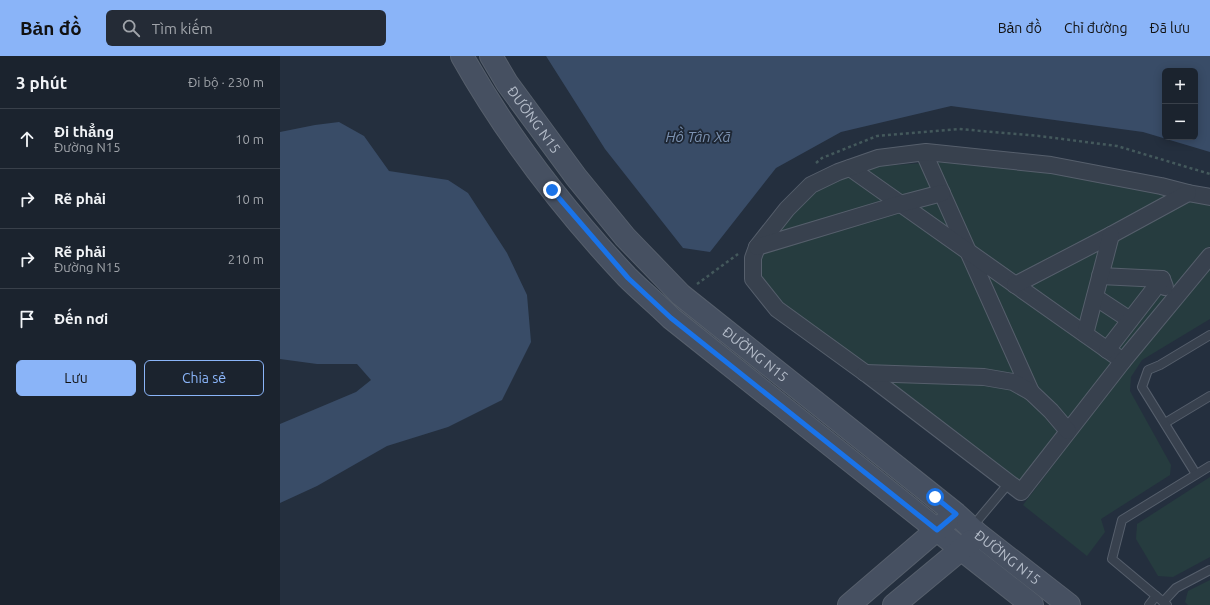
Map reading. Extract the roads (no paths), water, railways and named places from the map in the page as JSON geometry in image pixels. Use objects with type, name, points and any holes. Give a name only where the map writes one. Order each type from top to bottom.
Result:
[{"type":"street","name":"ĐƯỜNG N15","points":[[462,56],[508,130],[552,190],[628,278],[671,318],[1032,605]]},
{"type":"street","name":"ĐƯỜNG N15","points":[[490,56],[507,83],[576,177],[625,237],[682,295],[1069,605]]},
{"type":"street","points":[[924,153],[1031,392]]},
{"type":"street","points":[[1210,196],[1188,194],[1161,186],[1051,165],[924,153],[878,158],[811,185],[787,209],[757,247],[753,258],[753,280],[777,309],[865,373],[1021,492],[1123,361],[1210,256]]},
{"type":"street","points":[[850,168],[1123,361]]},
{"type":"street","points":[[757,247],[900,204],[942,193]]},
{"type":"street","points":[[1015,284],[1188,194]]},
{"type":"street","points":[[1086,334],[1111,235]]},
{"type":"street","points":[[1100,276],[1162,279]]},
{"type":"street","points":[[1162,279],[1171,302]]},
{"type":"street","points":[[1107,350],[1162,279]]},
{"type":"street","points":[[1095,297],[1130,320]]},
{"type":"street","points":[[865,373],[984,377],[1013,382],[1031,392],[1051,411],[1068,431]]},
{"type":"street","points":[[849,605],[937,530],[969,525],[961,549],[894,605]]},
{"type":"lane","points":[[1196,474],[1142,387],[1148,370],[1160,365],[1210,335]]},
{"type":"lane","points":[[1165,424],[1210,396]]},
{"type":"lane","points":[[1210,466],[1122,520],[1112,559],[1165,604],[1176,588],[1210,570]]},
{"type":"lane","points":[[969,525],[1009,483]]},
{"type":"lane","points":[[1149,605],[1156,596]]},
{"type":"water","name":"Hồ Tân Xã","points":[[546,56],[1210,56],[1210,152],[1170,140],[1198,140],[1198,68],[1162,68],[1162,138],[1143,132],[951,106],[841,132],[776,168],[710,252],[683,248],[605,149]]},
{"type":"water","points":[[339,122],[364,136],[389,171],[448,180],[468,193],[507,253],[527,295],[531,342],[502,400],[448,427],[387,446],[317,486],[280,503],[280,424],[356,392],[371,380],[357,364],[317,364],[280,359],[280,132]]}]
